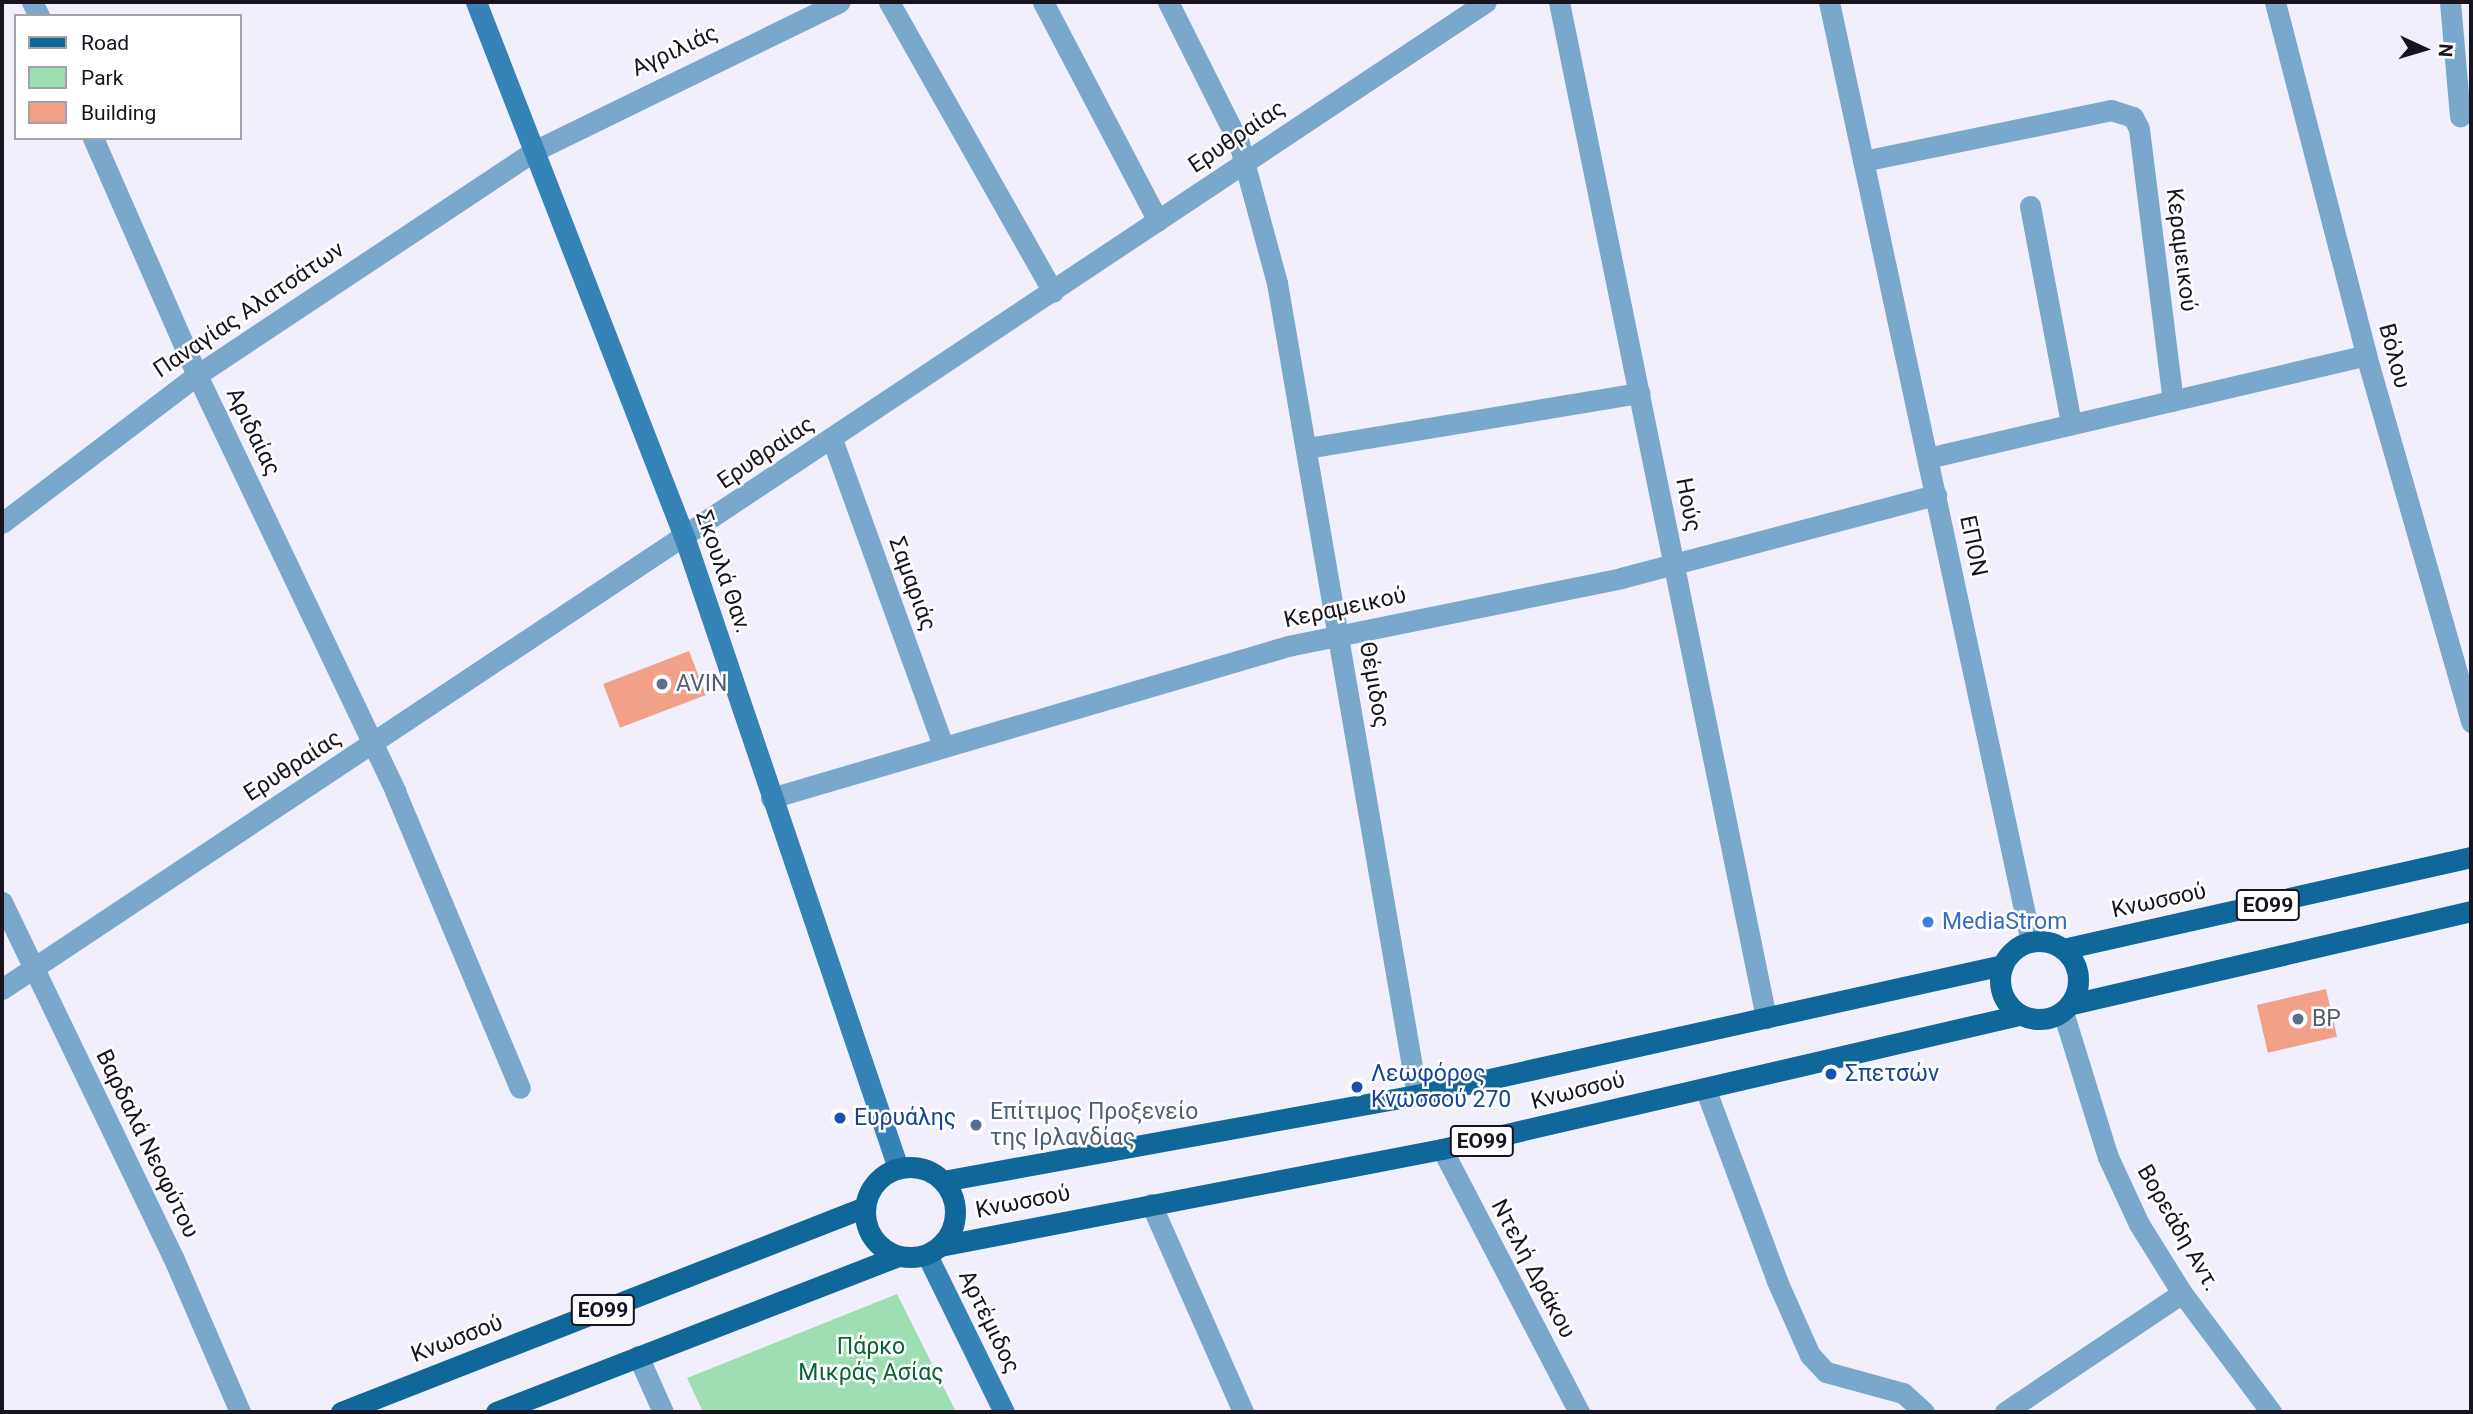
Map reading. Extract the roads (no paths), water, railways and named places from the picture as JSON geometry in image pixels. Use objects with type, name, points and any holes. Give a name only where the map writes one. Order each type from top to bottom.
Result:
[{"type":"main road","name":"Κνωσσού","points":[[2063,949],[2471,857]]},
{"type":"main road","name":"ΕΟ99","points":[[2019,1015],[2043,1020],[2067,1008],[2471,911]]},
{"type":"main road","name":"ΕΟ99","points":[[2031,942],[2048,942],[2063,949]]},
{"type":"main road","points":[[2019,1015],[2003,996],[2003,965],[2014,950],[2031,942]]},
{"type":"main road","points":[[2063,949],[2078,973],[2067,1008]]},
{"type":"main road","name":"Κνωσσού","points":[[943,1181],[1418,1095],[2003,965]]},
{"type":"main road","name":"Κνωσσού","points":[[933,1250],[1151,1204],[1442,1149],[2019,1015]]},
{"type":"main road","points":[[898,1256],[876,1242],[865,1208],[872,1187],[898,1168],[922,1168],[943,1181],[956,1208],[950,1234],[933,1250]]},
{"type":"main road","name":"Κνωσσού","points":[[341,1412],[865,1208]]},
{"type":"main road","name":"ΕΟ99","points":[[496,1412],[898,1256],[933,1250]]},
{"type":"street","name":"Σκουλά Θαν.","points":[[477,2],[685,539],[898,1168]]},
{"type":"street","name":"Αγριλιάς","points":[[534,151],[840,2]]},
{"type":"street","points":[[889,2],[1053,292]]},
{"type":"street","points":[[1043,2],[1158,221]]},
{"type":"street","name":"Θέμιδος","points":[[1168,2],[1220,99],[1247,162],[1280,294],[1418,1095]]},
{"type":"street","name":"Ερυθραίας","points":[[2,989],[685,539],[1486,2]]},
{"type":"street","name":"Ηούς","points":[[1559,2],[1766,1018]]},
{"type":"street","name":"ΕΠΟΝ","points":[[1829,2],[2031,942]]},
{"type":"street","name":"Βόλου","points":[[2275,2],[2366,355],[2471,722]]},
{"type":"street","points":[[2450,2],[2460,117]]},
{"type":"street","name":"Κεραμεικού","points":[[1863,161],[2111,110],[2124,112],[2139,129],[2173,401]]},
{"type":"street","name":"Αριδαίας","points":[[94,140],[197,375],[373,744],[520,1088]]},
{"type":"street","name":"Παναγίας Αλατσάτων","points":[[2,523],[197,375],[534,151]]},
{"type":"street","points":[[2030,206],[2071,424]]},
{"type":"street","points":[[1928,458],[2366,355]]},
{"type":"street","points":[[1307,448],[1639,393]]},
{"type":"street","name":"Σαμαριάς","points":[[832,439],[943,746]]},
{"type":"street","name":"Κεραμεικού","points":[[772,798],[943,746],[1339,634],[1674,566],[1936,495]]},
{"type":"street","name":"Βαρδαλά Νεοφύτου","points":[[2,902],[173,1257],[240,1412]]},
{"type":"street","name":"Βορεάδη Αντ.","points":[[2067,1008],[2113,1170],[2139,1224],[2182,1293],[2271,1412]]},
{"type":"street","points":[[1705,1088],[1810,1355],[1832,1376],[1903,1393],[1924,1412]]},
{"type":"street","name":"Ντελή Δράκου","points":[[1442,1149],[1579,1412]]},
{"type":"street","points":[[1151,1204],[1242,1412]]},
{"type":"street","name":"Αρτέμιδος","points":[[933,1250],[1004,1412]]},
{"type":"street","points":[[2005,1412],[2182,1293]]},
{"type":"street","points":[[638,1356],[663,1412]]},
{"type":"place","name":"AVIN","points":[[662,684]]},
{"type":"place","name":"MediaStrom","points":[[1928,922]]},
{"type":"place","name":"BP","points":[[2298,1019]]},
{"type":"place","name":"Σπετσών","points":[[1831,1074]]},
{"type":"place","name":"Λεωφόρος Κνωσσού 270","points":[[1357,1087]]},
{"type":"place","name":"Ευρυάλης","points":[[840,1118]]},
{"type":"place","name":"Επίτιμος Προξενείο της Ιρλανδίας","points":[[976,1125]]},
{"type":"park label","name":"Πάρκο Μικράς Ασίας","points":[[871,1360]]}]
